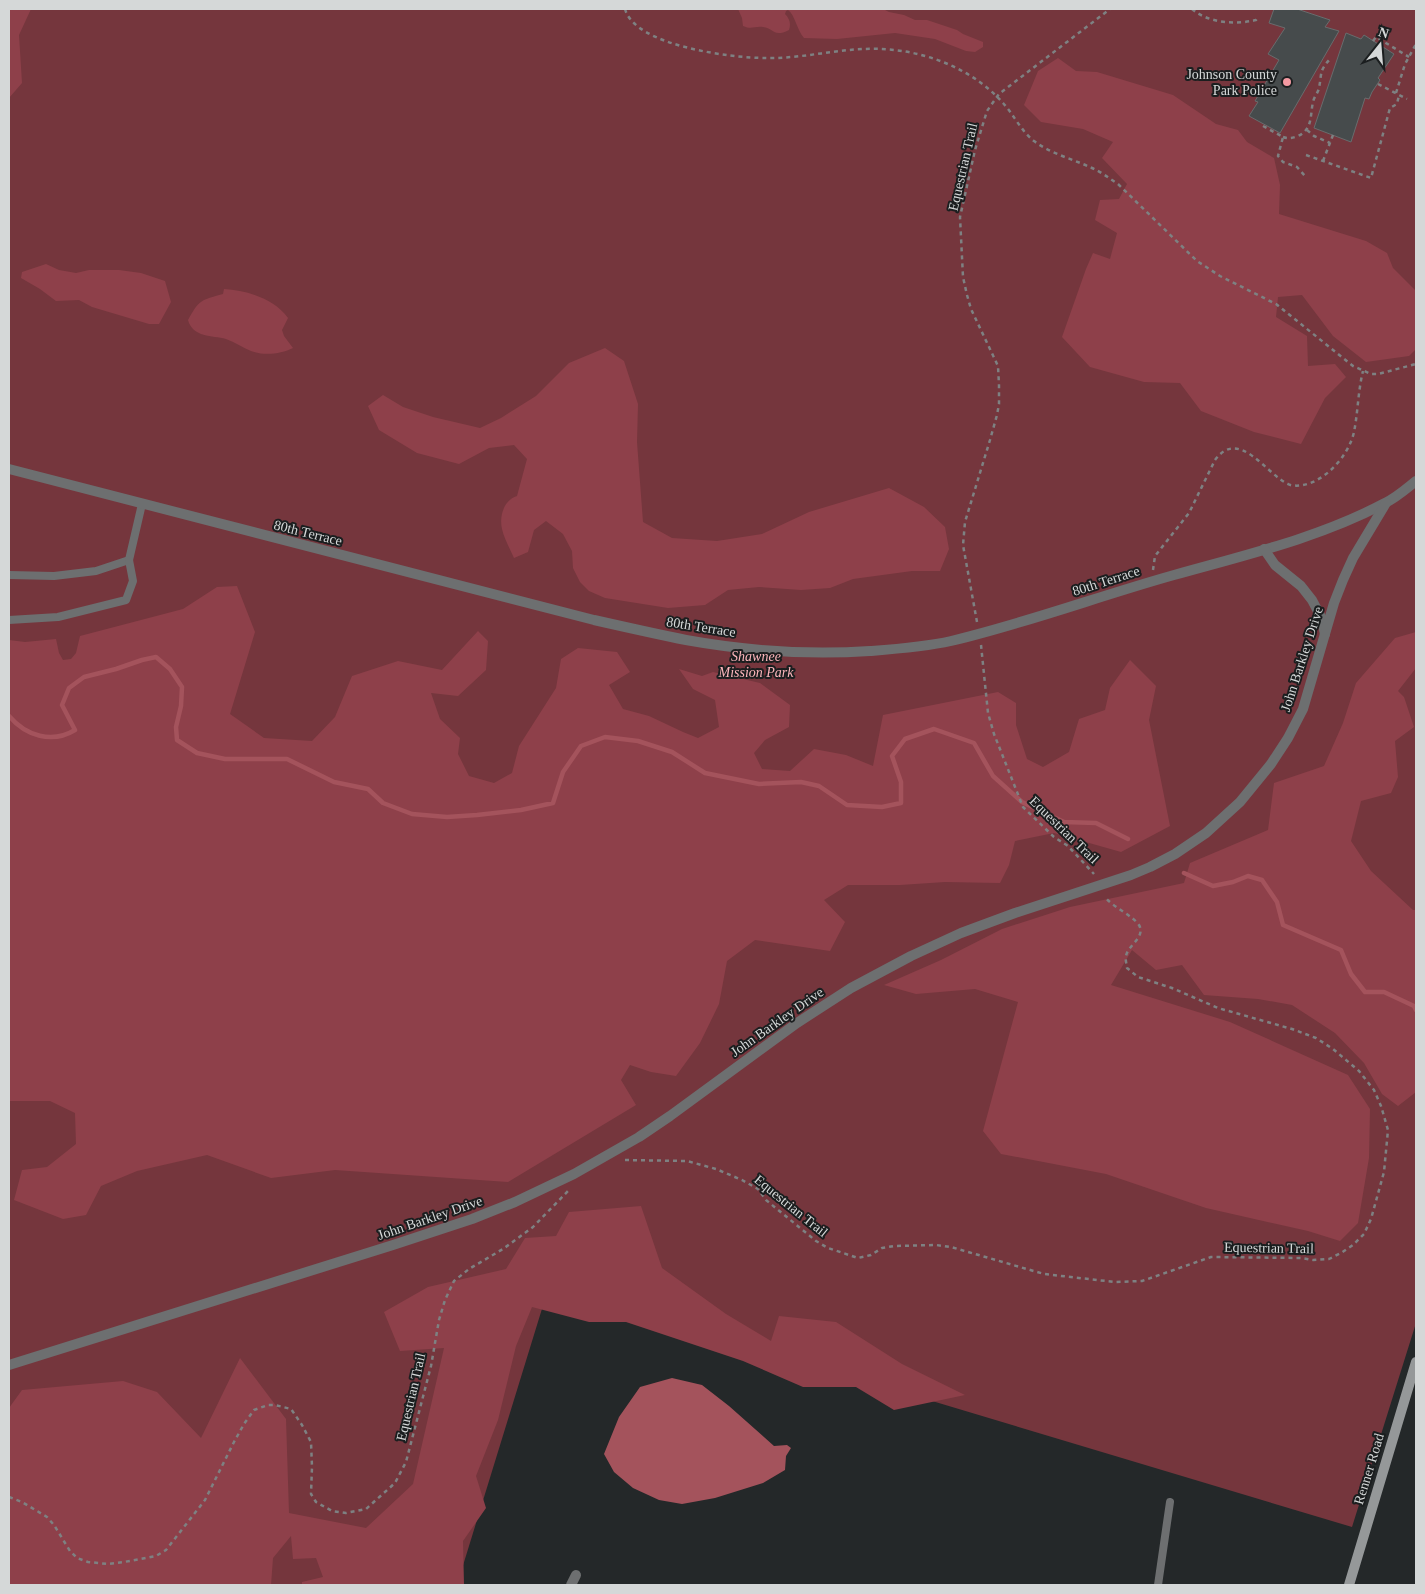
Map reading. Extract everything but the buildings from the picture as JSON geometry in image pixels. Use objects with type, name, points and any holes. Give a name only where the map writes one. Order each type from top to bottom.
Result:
[{"type":"main road","name":"Renner Road","points":[[1349,1585],[1416,1362]]},
{"type":"street","name":"80th Terrace","points":[[9,469],[594,620],[686,640],[723,646],[787,652],[838,653],[902,649],[950,641],[1052,613],[1155,580],[1321,532],[1386,503]]},
{"type":"street","points":[[1386,503],[1416,481]]},
{"type":"street","name":"John Barkley Drive","points":[[9,1365],[394,1245],[472,1219],[515,1202],[574,1174],[639,1137],[797,1023],[868,979],[911,956],[961,933],[1015,913],[1144,870],[1175,854],[1206,833],[1240,802],[1271,764],[1288,738],[1309,691],[1342,580],[1386,503]]},
{"type":"street","points":[[1264,549],[1275,565],[1301,586],[1312,600],[1321,617],[1325,636]]},
{"type":"street","points":[[571,1585],[576,1575]]},
{"type":"lane","points":[[9,620],[58,617],[126,600],[133,581],[129,560],[142,504]]},
{"type":"lane","points":[[9,574],[54,576],[96,570],[129,560]]},
{"type":"lane","points":[[1158,1585],[1170,1502]]},
{"type":"path","points":[[624,9],[631,21],[655,37],[698,50],[735,56],[765,58],[882,49],[905,52],[948,64],[967,73],[997,96],[1011,111],[1026,134],[1033,141],[1057,154],[1104,174],[1118,184],[1197,261],[1220,276],[1276,304],[1353,366],[1371,374],[1378,374],[1416,364]]},
{"type":"path","name":"Equestrian Trail","points":[[622,1160],[687,1161],[742,1180],[758,1189],[766,1200],[816,1241],[828,1248],[858,1258],[871,1255],[882,1248],[888,1247],[936,1245],[951,1247],[1044,1274],[1115,1282],[1142,1281],[1211,1257],[1329,1259],[1353,1245],[1364,1234],[1371,1219],[1384,1172],[1388,1130],[1374,1090],[1359,1071],[1333,1049],[1316,1038],[1218,1008],[1172,988],[1138,978],[1127,968],[1126,956],[1139,937],[1141,930],[1138,923],[1111,904],[1104,895],[1094,872],[1068,846],[1048,832],[1023,807],[988,714],[979,633],[963,537],[965,522],[999,404],[998,366],[971,309],[967,295],[963,277],[960,217],[975,150],[987,111],[997,96],[1110,9]]},
{"type":"path","points":[[1192,9],[1210,20],[1236,23],[1249,22],[1256,20],[1258,17]]},
{"type":"path","points":[[1373,41],[1376,37],[1409,57]]},
{"type":"path","points":[[1306,155],[1371,178],[1390,108],[1396,104],[1405,64],[1416,44]]},
{"type":"path","points":[[1263,126],[1288,138],[1300,135],[1307,130],[1314,99],[1320,87],[1321,71],[1330,59]]},
{"type":"path","points":[[1378,84],[1407,99]]},
{"type":"path","points":[[1307,130],[1314,136],[1330,143]]},
{"type":"path","points":[[1323,161],[1333,135]]},
{"type":"path","points":[[1283,137],[1278,156],[1283,162],[1296,168],[1305,176]]},
{"type":"path","points":[[1155,580],[1153,571],[1156,556],[1189,513],[1220,453],[1227,449],[1234,449],[1252,455],[1288,485],[1303,485],[1326,475],[1334,467],[1352,440],[1363,371]]},
{"type":"path","name":"Equestrian Trail","points":[[9,1497],[47,1517],[70,1551],[77,1558],[88,1562],[108,1564],[156,1556],[166,1550],[205,1500],[234,1442],[254,1410],[268,1405],[276,1405],[291,1409],[311,1442],[310,1494],[316,1502],[332,1511],[346,1513],[366,1509],[395,1483],[406,1462],[430,1366],[439,1320],[445,1300],[454,1281],[469,1269],[533,1228],[572,1188]]},
{"type":"green space","name":"Shawnee Mission Park","points":[[9,9],[1416,9],[1416,1323],[1352,1527],[549,1286],[457,1585],[9,1585]]},
{"type":"shaded area","points":[[9,9],[31,9],[19,35],[22,83],[9,98]]},
{"type":"shaded area","points":[[738,9],[883,9],[915,20],[927,20],[957,30],[983,42],[983,47],[975,52],[966,51],[935,39],[895,33],[837,39],[804,38],[788,10],[785,14],[790,22],[789,30],[777,33],[763,27],[749,28],[743,26]]},
{"type":"shaded area","points":[[1058,58],[1076,71],[1097,72],[1173,95],[1216,124],[1238,130],[1247,142],[1274,158],[1280,185],[1279,214],[1366,241],[1387,253],[1393,268],[1416,291],[1416,349],[1409,356],[1366,362],[1333,336],[1302,295],[1278,297],[1276,317],[1307,336],[1308,366],[1335,364],[1346,377],[1325,398],[1301,444],[1254,432],[1201,411],[1180,383],[1144,382],[1090,367],[1062,337],[1093,253],[1110,259],[1117,233],[1095,220],[1100,200],[1119,199],[1127,184],[1102,158],[1113,142],[1083,129],[1041,122],[1024,105],[1038,71]]},
{"type":"shaded area","points":[[46,264],[59,270],[76,273],[89,270],[119,270],[141,273],[165,281],[171,302],[159,324],[149,324],[92,307],[79,300],[56,301],[21,278],[22,272]]},
{"type":"shaded area","points":[[224,289],[241,291],[259,297],[282,311],[288,318],[282,330],[293,348],[272,354],[256,353],[226,339],[204,335],[194,330],[188,320],[195,308],[205,300],[223,294]]},
{"type":"shaded area","points":[[605,348],[624,361],[638,404],[637,442],[643,522],[672,538],[717,541],[762,534],[809,512],[889,488],[924,507],[945,527],[949,549],[940,571],[912,571],[853,579],[830,588],[801,590],[759,587],[728,590],[705,605],[668,608],[605,598],[589,591],[580,582],[573,568],[572,551],[563,534],[546,521],[534,530],[528,552],[514,558],[503,532],[501,519],[503,509],[512,498],[517,496],[527,459],[514,445],[489,448],[459,464],[417,453],[379,430],[368,406],[383,395],[403,407],[433,417],[480,428],[501,418],[536,396],[569,363]]},
{"type":"shaded area","points":[[237,586],[255,632],[230,714],[264,738],[312,741],[335,717],[352,676],[398,661],[442,670],[478,631],[488,641],[486,670],[458,696],[431,693],[440,719],[460,738],[458,754],[469,776],[494,783],[512,773],[519,746],[556,688],[561,659],[578,648],[617,652],[630,672],[609,685],[623,709],[649,716],[698,738],[719,727],[715,700],[693,689],[679,669],[702,676],[713,672],[760,683],[790,705],[789,727],[765,740],[754,753],[762,769],[790,771],[814,749],[846,755],[873,766],[883,715],[998,692],[1016,703],[1016,725],[1027,759],[1043,767],[1069,752],[1079,719],[1105,710],[1110,688],[1130,660],[1156,686],[1149,720],[1170,826],[1121,852],[1054,833],[1015,841],[1009,865],[1000,883],[945,882],[900,885],[848,885],[824,900],[845,922],[830,951],[755,940],[727,961],[719,1004],[700,1043],[676,1076],[651,1072],[630,1065],[621,1080],[636,1105],[508,1182],[335,1170],[271,1178],[207,1155],[137,1171],[101,1186],[86,1215],[63,1219],[14,1200],[22,1170],[47,1167],[76,1144],[75,1113],[50,1101],[9,1101],[9,640],[25,642],[56,639],[59,653],[63,660],[71,659],[76,653],[80,636],[183,609],[217,587]]},
{"type":"shaded area","points":[[1416,632],[1416,668],[1398,691],[1404,697],[1414,727],[1395,741],[1398,777],[1391,793],[1361,801],[1351,841],[1371,871],[1413,910],[1416,910],[1416,1092],[1398,1106],[1382,1094],[1364,1063],[1335,1033],[1292,1005],[1258,999],[1204,995],[1182,965],[1156,970],[1132,950],[1111,985],[1230,1022],[1348,1075],[1370,1109],[1369,1158],[1358,1223],[1340,1241],[1308,1231],[1206,1208],[1106,1174],[1001,1154],[983,1131],[1018,1002],[975,989],[916,994],[884,985],[941,960],[1002,929],[1070,907],[1184,883],[1190,863],[1268,830],[1274,783],[1324,766],[1343,723],[1356,683],[1395,638]]},
{"type":"shaded area","points":[[641,1206],[662,1268],[726,1314],[771,1341],[779,1316],[836,1322],[902,1364],[965,1395],[894,1410],[856,1387],[803,1387],[743,1361],[626,1322],[589,1322],[532,1307],[516,1346],[498,1420],[476,1476],[486,1508],[463,1541],[464,1585],[302,1585],[302,1582],[323,1577],[316,1558],[293,1559],[291,1536],[273,1558],[271,1585],[9,1585],[9,1408],[22,1390],[123,1381],[157,1392],[201,1438],[240,1358],[286,1419],[289,1513],[366,1528],[413,1484],[444,1348],[400,1351],[384,1312],[428,1287],[506,1269],[525,1238],[556,1236],[569,1212]]},
{"type":"shaded area","points":[[672,1378],[702,1385],[774,1446],[787,1445],[791,1448],[786,1456],[785,1470],[763,1483],[715,1498],[682,1504],[659,1500],[633,1488],[614,1472],[604,1454],[619,1417],[640,1387]]},
{"type":"waterway","points":[[9,716],[23,729],[40,736],[57,737],[66,734],[75,730],[62,705],[69,688],[84,677],[156,657],[170,669],[182,687],[181,706],[176,727],[177,740],[197,753],[225,759],[287,759],[334,782],[368,789],[383,803],[412,814],[447,817],[521,810],[553,803],[563,772],[581,746],[605,737],[638,741],[672,752],[705,773],[759,784],[801,782],[819,786],[847,805],[882,807],[901,803],[901,782],[892,756],[905,739],[934,729],[974,743],[993,776],[1022,802],[1064,822],[1096,823],[1128,839]]},
{"type":"waterway","points":[[1184,873],[1213,886],[1233,882],[1248,876],[1262,880],[1277,902],[1283,925],[1341,950],[1351,974],[1365,992],[1384,992],[1414,1006],[1416,1010]]},
{"type":"place","name":"Johnson County Park Police","points":[[1287,82]]}]
